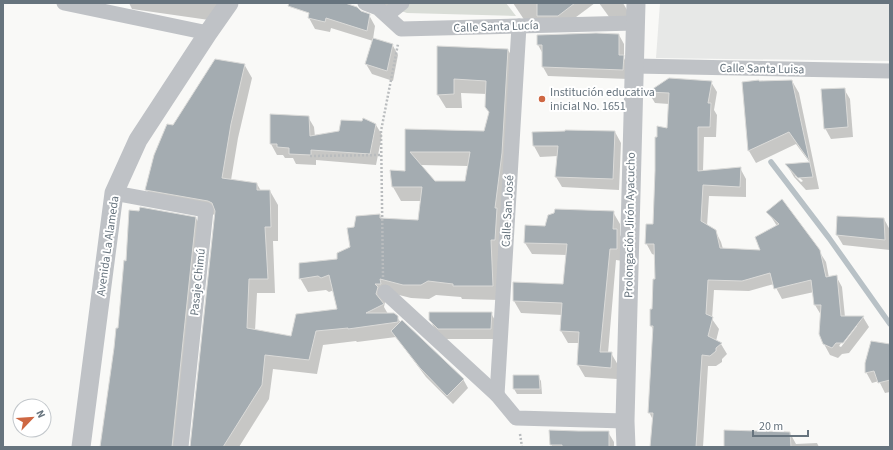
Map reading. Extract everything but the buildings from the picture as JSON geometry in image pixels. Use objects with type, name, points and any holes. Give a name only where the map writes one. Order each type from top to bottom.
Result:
[{"type":"street","points":[[64,3],[100,6],[208,33]]},
{"type":"street","name":"Avenida La Alameda","points":[[81,447],[114,193],[138,140],[229,3]]},
{"type":"street","points":[[365,3],[378,8],[401,29]]},
{"type":"street","points":[[387,15],[402,3]]},
{"type":"street","name":"Calle Santa Lucía","points":[[401,29],[519,26],[635,9]]},
{"type":"street","name":"Prolongación Jirón Ayacucho","points":[[626,447],[625,421],[635,9]]},
{"type":"street","name":"Calle San José","points":[[497,395],[519,26]]},
{"type":"street","name":"Calle Santa Luisa","points":[[634,66],[890,71]]},
{"type":"street","name":"Pasaje Chimú","points":[[114,193],[206,210],[181,447]]},
{"type":"street","points":[[385,292],[497,395],[516,418],[625,421]]},
{"type":"path","points":[[385,292],[382,269],[381,131],[401,29]]},
{"type":"path","points":[[310,156],[381,155]]},
{"type":"shaded area","points":[[410,3],[506,3],[516,16],[407,13],[401,11]]},
{"type":"shaded area","points":[[660,3],[890,3],[890,61],[656,58]]},
{"type":"waterway","points":[[771,162],[829,238],[890,324]]},
{"type":"place","name":"Institución educativa inicial No. 1651","points":[[542,99]]}]
